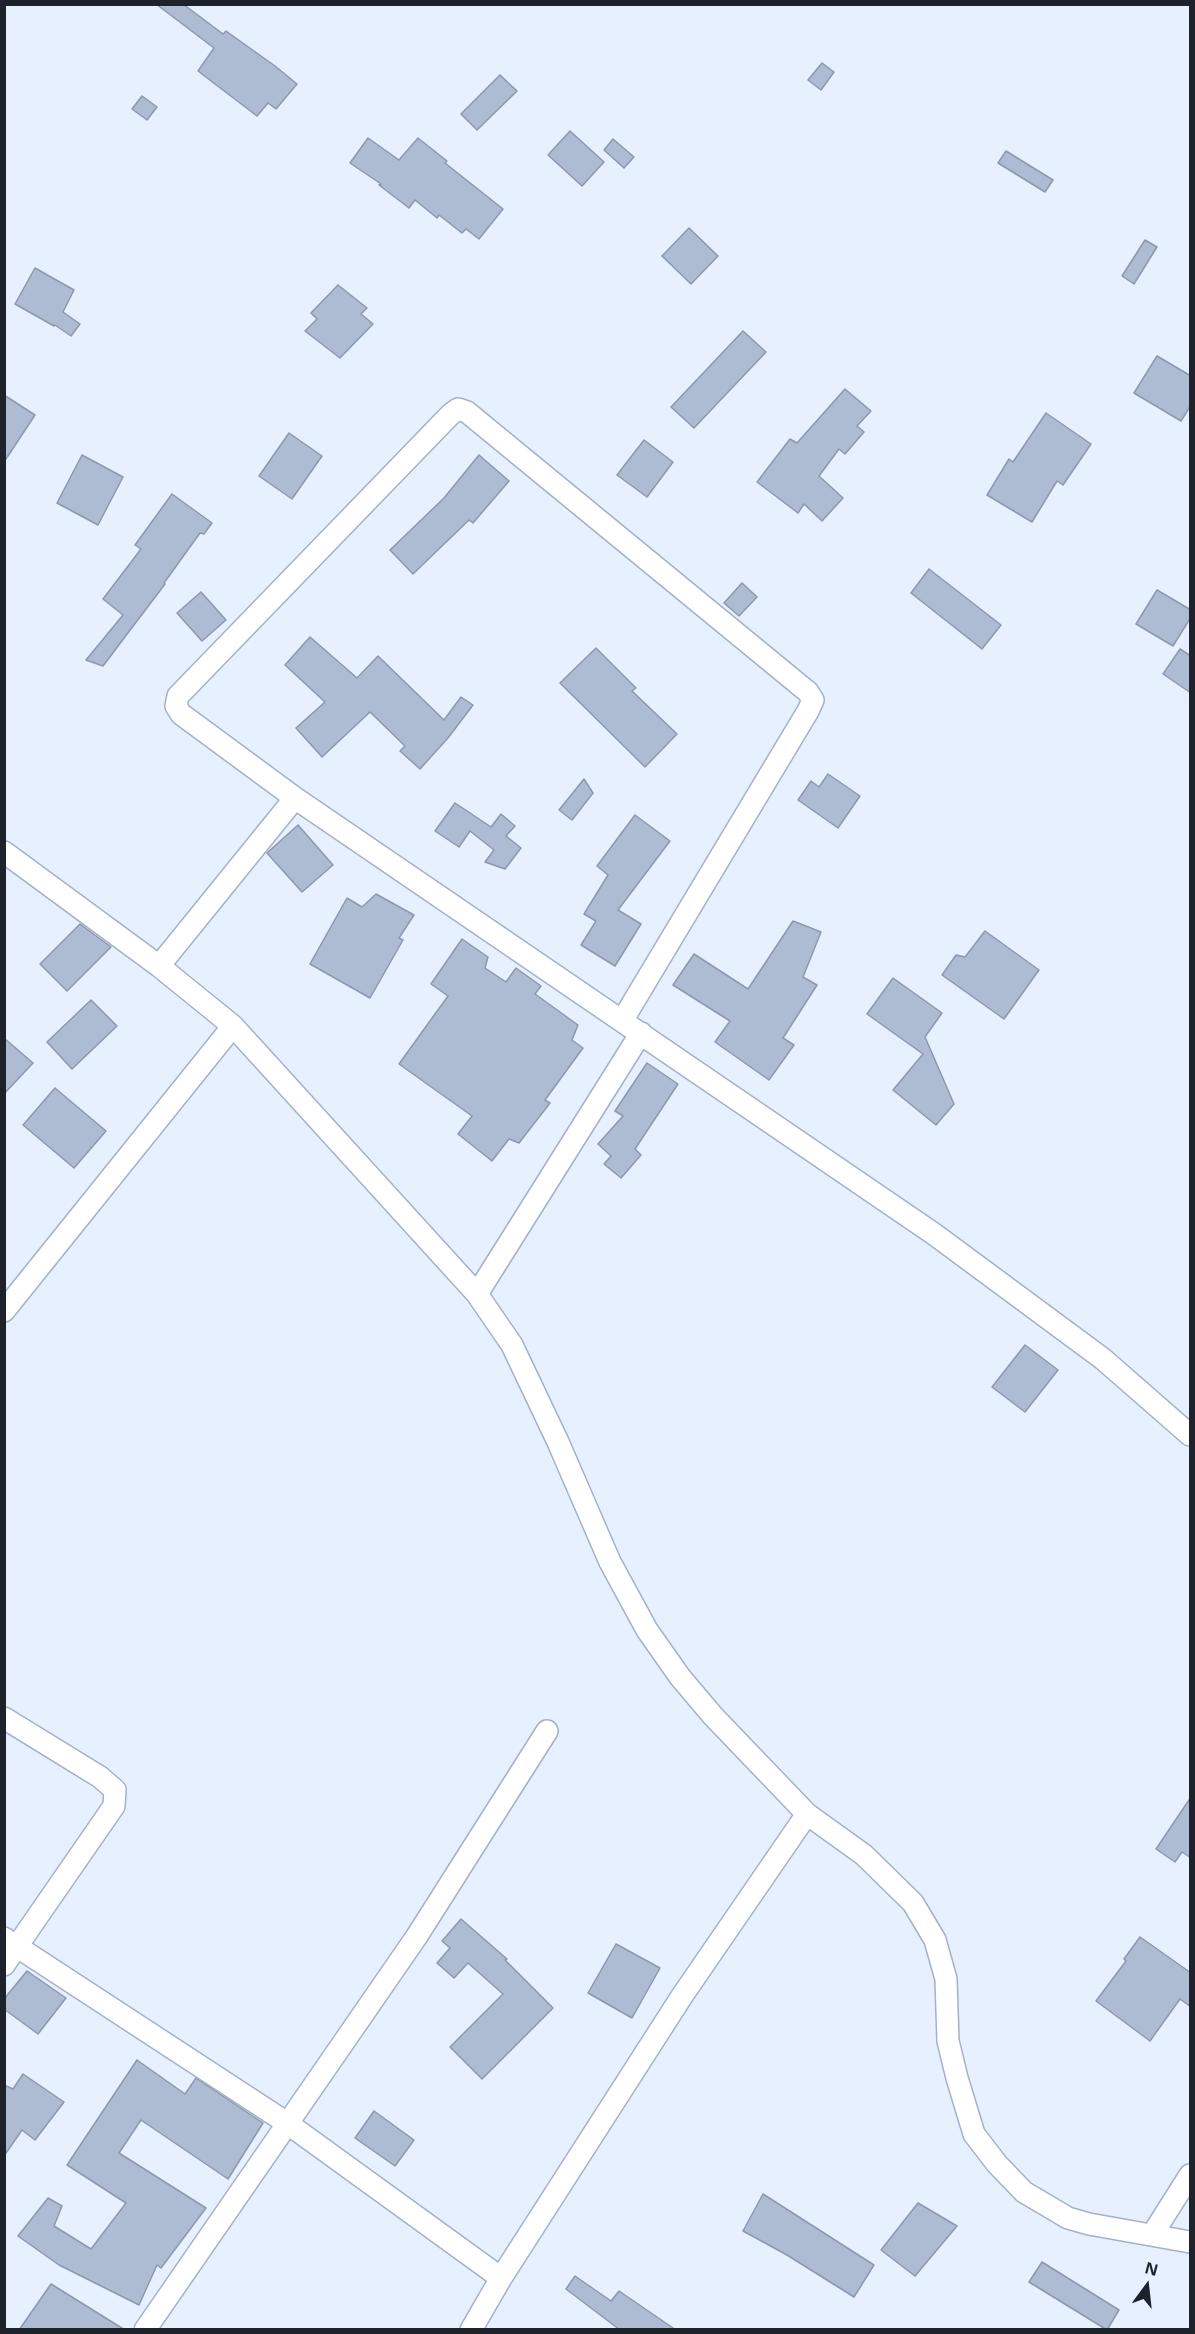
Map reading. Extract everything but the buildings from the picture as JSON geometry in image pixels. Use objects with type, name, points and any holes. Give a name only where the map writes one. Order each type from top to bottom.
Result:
[{"type":"street","points":[[621,1021],[813,700],[808,692],[467,412],[458,409],[178,696],[176,706],[181,714],[295,798],[621,1021],[642,1033],[934,1234],[1103,1359],[1191,1435]]},
{"type":"street","points":[[159,966],[295,798]]},
{"type":"street","points":[[4,852],[159,966],[233,1026],[477,1294],[512,1345],[558,1442],[610,1562],[647,1630],[680,1677],[713,1716],[807,1814],[864,1855],[913,1903],[935,1940],[946,1979],[948,2041],[974,2134],[997,2164],[1024,2192],[1068,2218],[1191,2242]]},
{"type":"street","points":[[4,1311],[233,1026]]},
{"type":"street","points":[[477,1294],[642,1033]]},
{"type":"street","points":[[4,1718],[100,1777],[115,1790],[114,1806],[11,1942],[4,1965]]},
{"type":"street","points":[[145,2330],[417,1936],[547,1731]]},
{"type":"street","points":[[471,2330],[501,2278],[682,1996],[807,1814]]},
{"type":"street","points":[[11,1942],[287,2123],[501,2278]]},
{"type":"street","points":[[1152,2235],[1191,2175]]}]
